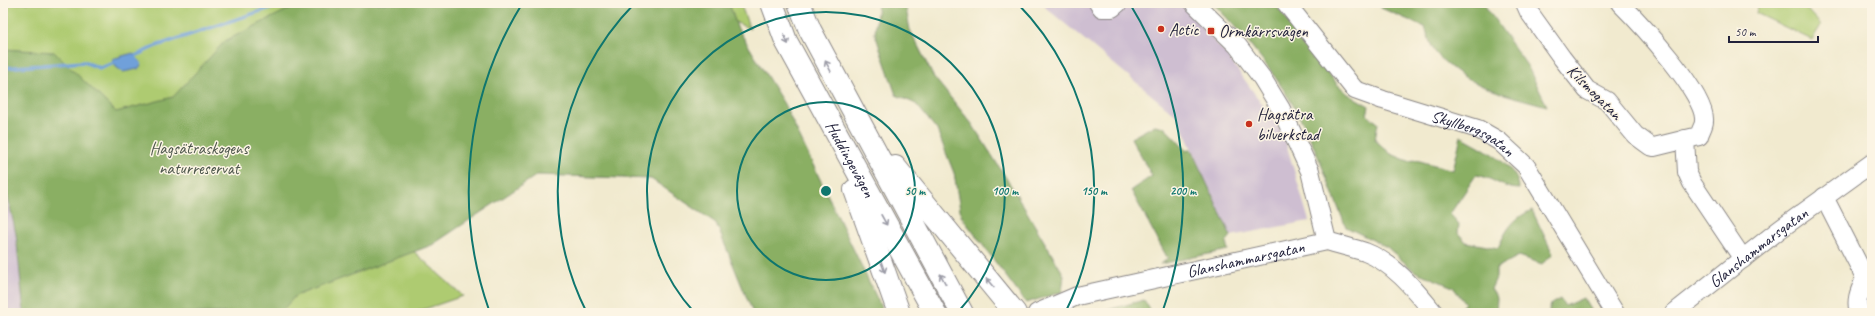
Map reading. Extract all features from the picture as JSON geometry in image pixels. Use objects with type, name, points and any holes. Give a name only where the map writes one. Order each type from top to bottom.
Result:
[{"type":"main road","name":"Huddingevägen","points":[[772,3],[786,41],[935,313]]},
{"type":"main road","name":"Huddingevägen","points":[[799,3],[810,30],[843,94],[962,313]]},
{"type":"main road","points":[[843,94],[905,182],[1015,313]]},
{"type":"main road","points":[[831,125],[899,313]]},
{"type":"street","points":[[1098,3],[1102,8],[1112,8],[1118,3]]},
{"type":"street","points":[[1194,3],[1237,45],[1262,78],[1281,109],[1310,171],[1327,241]]},
{"type":"street","name":"Skyllbergsgatan","points":[[1286,3],[1355,90],[1478,129],[1499,141],[1526,166],[1616,313]]},
{"type":"street","name":"Kilsmogatan","points":[[1525,3],[1529,12],[1562,58],[1588,90],[1607,101],[1636,136],[1650,146],[1654,147],[1699,136],[1704,121],[1698,99],[1640,24],[1620,3]]},
{"type":"street","points":[[1685,139],[1687,172],[1692,183],[1743,259]]},
{"type":"street","name":"Glanshammarsgatan","points":[[1674,313],[1824,197],[1872,163]]},
{"type":"street","name":"Glanshammarsgatan","points":[[1824,197],[1868,285],[1858,295],[1858,309],[1860,313]]},
{"type":"street","name":"Glanshammarsgatan","points":[[1037,313],[1077,296],[1327,241],[1367,253],[1389,265],[1420,296],[1434,313]]},
{"type":"shaded area","points":[[1044,3],[1180,3],[1226,54],[1283,133],[1309,221],[1231,236],[1177,116],[1046,8]]},
{"type":"shaded area","points":[[3,175],[16,234],[24,313],[3,313]]},
{"type":"green space","name":"Hagsätraskogens naturreservat","points":[[3,3],[597,3],[410,248],[463,296],[413,313],[43,313],[3,105]]},
{"type":"green space","points":[[301,3],[729,3],[737,27],[784,104],[884,313],[753,313],[716,223],[651,179],[537,175],[432,245],[295,296],[280,313],[24,313],[16,234],[3,175],[3,49],[54,52],[116,112],[173,97],[225,41]]},
{"type":"green space","points":[[694,3],[740,3],[750,29]]},
{"type":"green space","points":[[878,3],[905,3],[910,30],[933,76],[972,124],[1015,192],[1064,275],[1062,292],[1026,303],[961,216],[954,173],[937,130],[916,104],[896,95],[875,34]]},
{"type":"green space","points":[[1213,3],[1274,3],[1337,84],[1348,94],[1369,106],[1367,115],[1378,123],[1375,140],[1391,154],[1408,161],[1416,160],[1453,170],[1461,136],[1488,151],[1513,172],[1519,189],[1508,187],[1476,175],[1450,214],[1459,224],[1458,233],[1466,242],[1498,248],[1510,226],[1519,217],[1532,210],[1553,254],[1542,264],[1519,256],[1496,268],[1496,278],[1491,289],[1497,298],[1496,312],[1501,313],[1455,313],[1465,303],[1453,287],[1414,271],[1387,247],[1346,227],[1304,125],[1285,91],[1239,31]]},
{"type":"green space","points":[[1382,3],[1483,3],[1528,67],[1547,106],[1487,88],[1460,74],[1436,53],[1425,27],[1381,8]]},
{"type":"green space","points":[[1759,3],[1801,3],[1821,25],[1812,40],[1756,13]]},
{"type":"green space","points":[[1155,125],[1164,127],[1187,151],[1191,149],[1231,236],[1226,242],[1228,250],[1160,264],[1168,259],[1131,190],[1152,176],[1131,138]]},
{"type":"green space","points":[[1583,298],[1592,313],[1548,313],[1551,304],[1560,299],[1565,306]]},
{"type":"green space","points":[[1144,300],[1152,313],[1103,313],[1107,310]]},
{"type":"water","points":[[133,53],[142,64],[138,69],[123,72],[116,67],[112,59]]},
{"type":"waterway","points":[[133,57],[156,46],[285,3]]},
{"type":"waterway","points":[[3,68],[84,62],[100,68],[118,62]]},
{"type":"place","name":"Actic","points":[[1161,29]]},
{"type":"place","name":"Ormkärrsvägen","points":[[1211,31]]},
{"type":"place","name":"Hagsätra bilverkstad","points":[[1249,124]]}]
